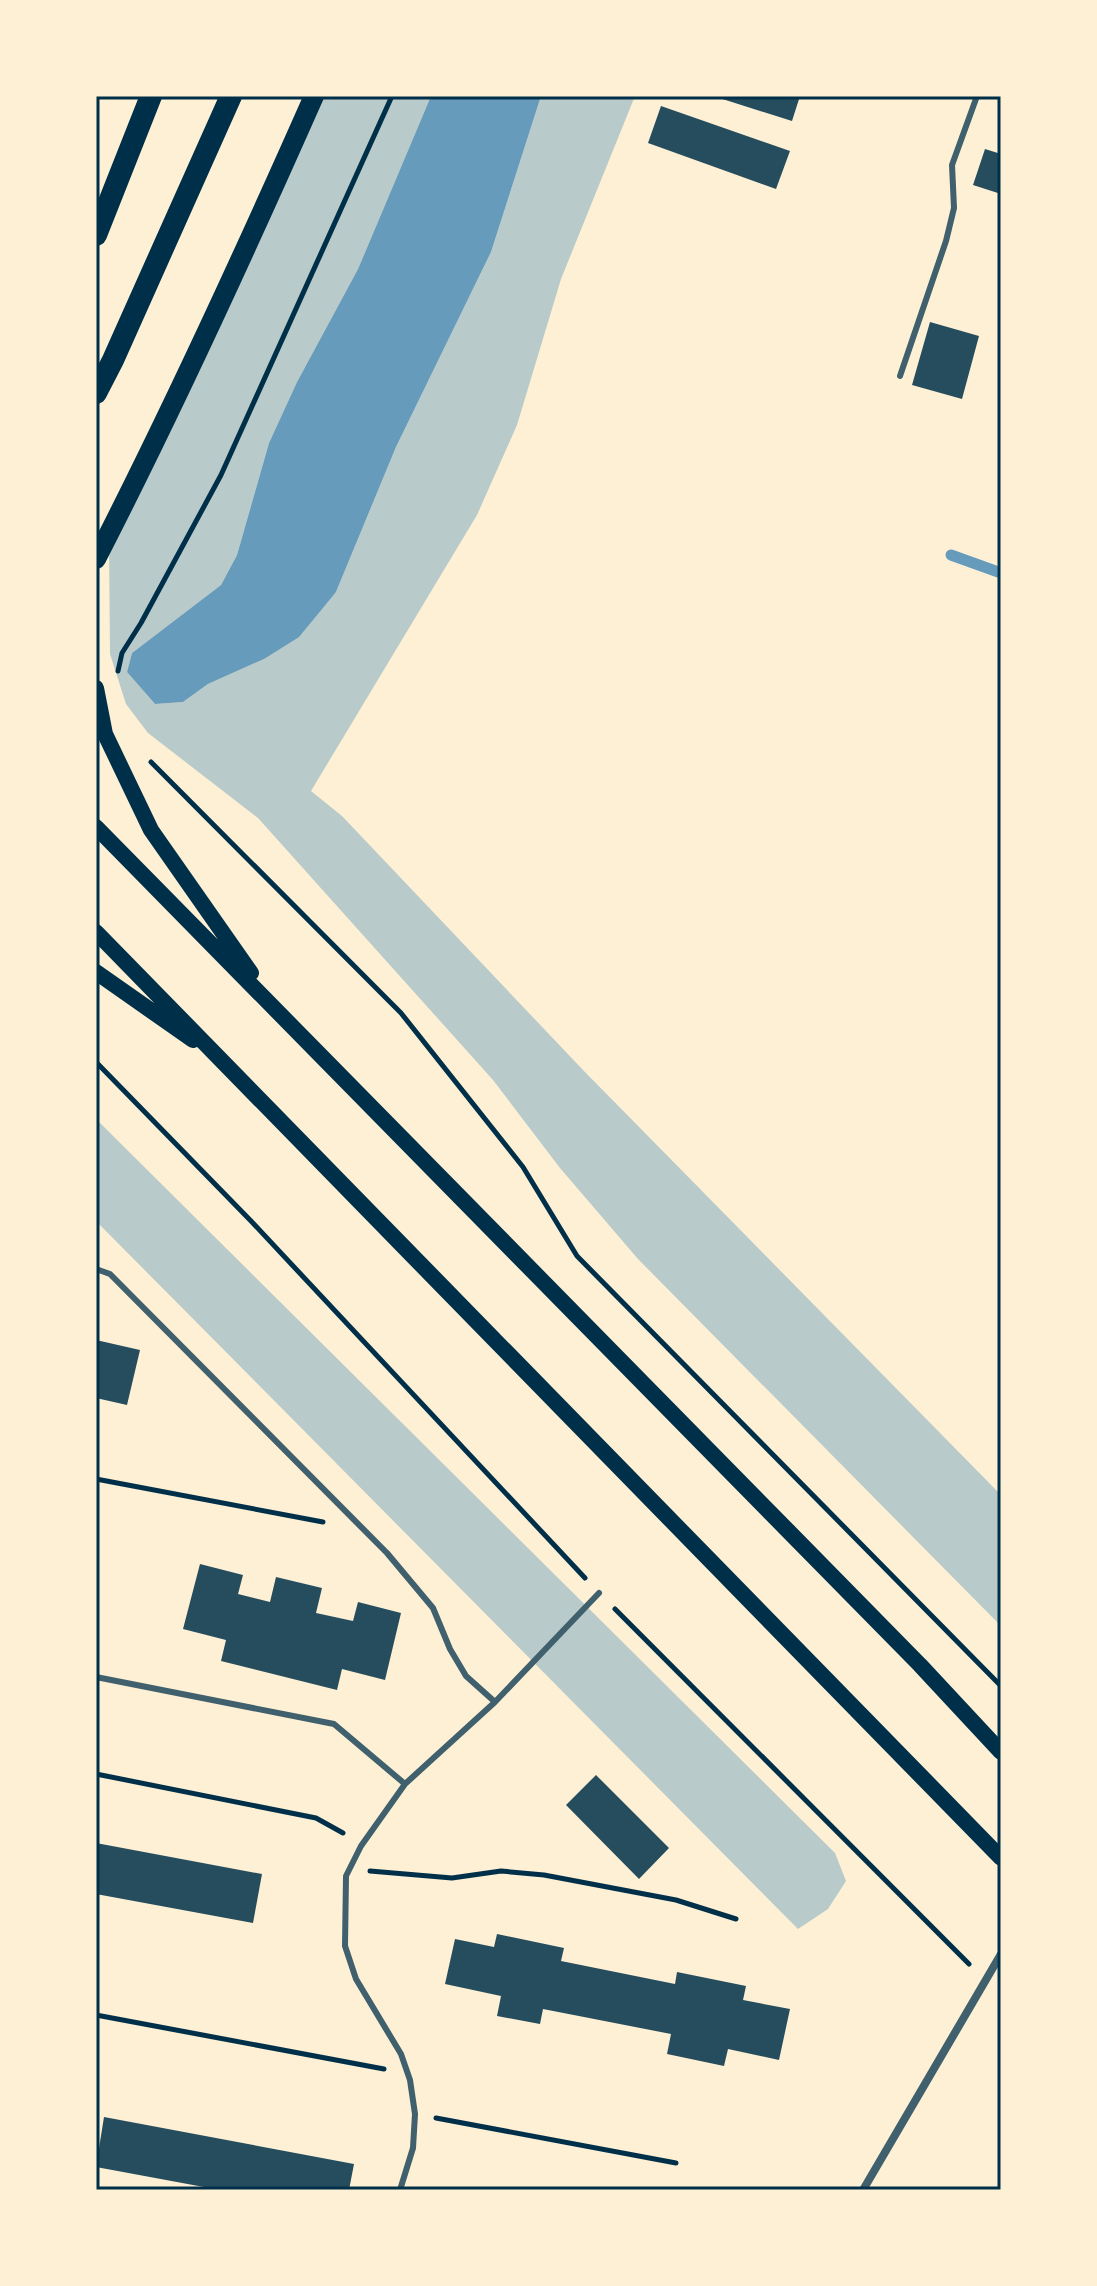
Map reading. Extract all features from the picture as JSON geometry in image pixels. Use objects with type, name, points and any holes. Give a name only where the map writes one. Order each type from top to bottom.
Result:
[{"type":"highway","points":[[96,235],[151,96]]},
{"type":"highway","points":[[96,393],[120,347],[231,96]]},
{"type":"main road","points":[[96,559],[232,283],[314,96]]},
{"type":"main road","points":[[96,688],[105,734],[151,830],[277,1011]]},
{"type":"main road","points":[[96,827],[920,1665],[1001,1752]]},
{"type":"main road","points":[[96,932],[1001,1858]]},
{"type":"main road","points":[[96,972],[227,1064]]},
{"type":"street","points":[[863,2190],[1001,1954]]},
{"type":"lane","points":[[900,376],[946,241],[954,208],[952,165],[977,96]]},
{"type":"lane","points":[[96,1269],[110,1274],[364,1530],[433,1608],[450,1649],[466,1676],[495,1702]]},
{"type":"lane","points":[[400,2190],[413,2148],[415,2114],[401,2054],[356,1979],[345,1946],[346,1876],[361,1846],[405,1784],[495,1702],[599,1593]]},
{"type":"lane","points":[[96,1677],[334,1724],[405,1784]]},
{"type":"path","points":[[117,675],[122,653],[221,475],[392,96]]},
{"type":"path","points":[[151,762],[401,1013],[523,1167],[577,1256],[1001,1686]]},
{"type":"path","points":[[96,1062],[262,1233],[599,1593],[986,1980]]},
{"type":"path","points":[[96,1479],[364,1530]]},
{"type":"path","points":[[96,1774],[316,1818],[361,1846]]},
{"type":"path","points":[[350,1869],[417,1877],[452,1878],[501,1871],[544,1875],[676,1900],[736,1919]]},
{"type":"path","points":[[96,2015],[408,2074]]},
{"type":"path","points":[[415,2114],[676,2163]]},
{"type":"shaded area","points":[[316,96],[431,96],[358,269],[297,382],[269,443],[237,555],[221,585],[132,653],[127,672],[155,704],[183,702],[208,684],[264,659],[336,592],[396,447],[491,252],[541,96],[635,96],[561,279],[517,425],[477,515],[311,791],[342,816],[583,1070],[1001,1495],[1001,1626],[638,1259],[560,1168],[493,1080],[258,818],[148,733],[126,704],[110,654],[109,541]]},
{"type":"shaded area","points":[[96,1119],[835,1853],[846,1881],[828,1909],[798,1929],[96,1221]]},
{"type":"water","points":[[431,96],[541,96],[491,252],[396,447],[336,592],[299,637],[264,659],[208,684],[183,702],[155,704],[127,672],[132,653],[221,585],[237,555],[269,443],[297,382],[358,269]]},
{"type":"building","points":[[713,96],[800,96],[792,121]]},
{"type":"building","points":[[661,106],[790,151],[776,189],[648,143]]},
{"type":"building","points":[[985,149],[1001,154],[1001,194],[973,185]]},
{"type":"building","points":[[930,322],[979,336],[962,399],[912,385]]},
{"type":"building","points":[[96,1340],[140,1350],[127,1405],[96,1398]]},
{"type":"building","points":[[200,1564],[243,1575],[238,1594],[270,1602],[276,1577],[322,1588],[316,1613],[353,1621],[358,1602],[401,1613],[385,1680],[342,1669],[337,1690],[221,1661],[226,1640],[183,1629]]},
{"type":"building","points":[[596,1775],[669,1848],[639,1879],[566,1805]]},
{"type":"building","points":[[96,1843],[262,1874],[253,1923],[96,1894]]},
{"type":"building","points":[[497,1934],[564,1948],[561,1961],[675,1984],[677,1972],[746,1986],[743,2000],[790,2009],[779,2060],[728,2049],[724,2066],[667,2054],[671,2034],[543,2009],[540,2024],[497,2016],[501,1996],[445,1984],[455,1939],[494,1947]]},
{"type":"building","points":[[104,2117],[354,2164],[349,2190],[220,2190],[96,2167]]},
{"type":"waterway","points":[[951,555],[1001,573]]}]
